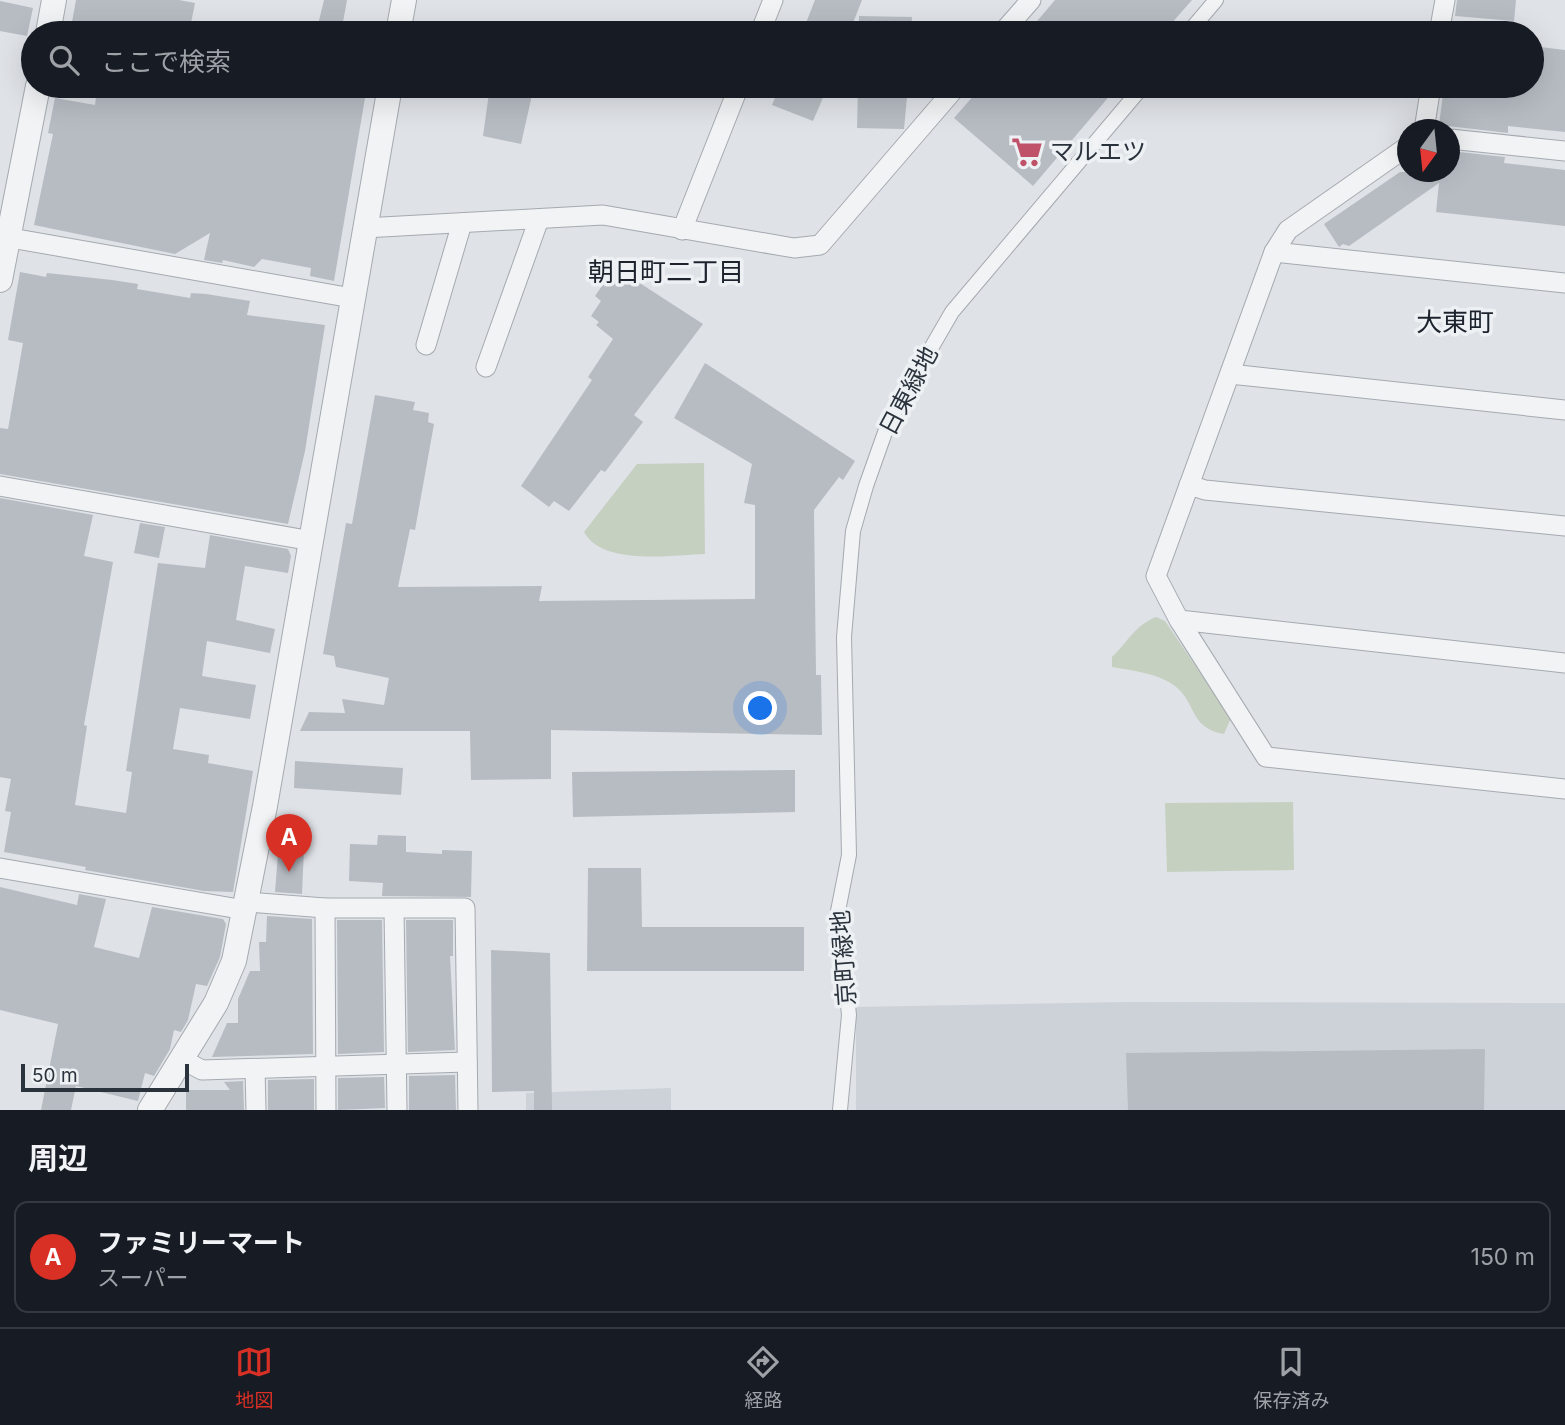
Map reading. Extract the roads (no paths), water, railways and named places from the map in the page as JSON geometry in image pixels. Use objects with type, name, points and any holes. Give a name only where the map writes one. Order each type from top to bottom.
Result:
[{"type":"street","points":[[50,21],[54,0]]},
{"type":"street","points":[[400,21],[404,0]]},
{"type":"street","points":[[765,21],[773,0]]},
{"type":"street","points":[[1013,21],[1031,0]]},
{"type":"street","points":[[1198,21],[1216,0]]},
{"type":"street","points":[[1441,21],[1445,0]]},
{"type":"street","points":[[0,280],[4,237],[34,98]]},
{"type":"street","points":[[150,1110],[183,1060],[221,993],[234,961],[312,541],[388,98]]},
{"type":"street","points":[[682,230],[734,98]]},
{"type":"street","points":[[365,228],[603,215],[794,248],[820,245],[947,98]]},
{"type":"street","name":"日東緑地","points":[[845,765],[844,637],[853,531],[889,421],[952,312],[1133,98]]},
{"type":"street","points":[[1426,119],[1429,98]]},
{"type":"street","points":[[1460,140],[1565,151]]},
{"type":"street","points":[[1397,154],[1288,230],[1274,252],[1156,576],[1179,620],[1266,757],[1565,789]]},
{"type":"street","points":[[486,367],[540,219]]},
{"type":"street","points":[[426,345],[462,223]]},
{"type":"street","points":[[4,237],[352,298]]},
{"type":"street","points":[[1274,252],[1565,283]]},
{"type":"street","points":[[1230,374],[1565,410]]},
{"type":"street","points":[[1189,485],[1205,489],[1565,526]]},
{"type":"street","points":[[0,486],[312,541]]},
{"type":"street","points":[[1179,620],[1565,663]]},
{"type":"street","name":"京町緑地","points":[[840,1110],[849,1015],[838,911],[849,855],[845,765]]},
{"type":"street","points":[[0,868],[246,906],[465,908],[468,1110]]},
{"type":"street","points":[[325,908],[326,1110]]},
{"type":"street","points":[[394,909],[397,1110]]},
{"type":"street","points":[[183,1060],[202,1070],[467,1062]]},
{"type":"street","points":[[256,1069],[257,1110]]},
{"type":"place","name":"マルエツ","points":[[1027,152]]},
{"type":"place","name":"ファミリーマート","points":[[289,872]]},
{"type":"district","name":"朝日町二丁目","points":[[666,272]]},
{"type":"district","name":"大東町","points":[[1455,322]]}]
